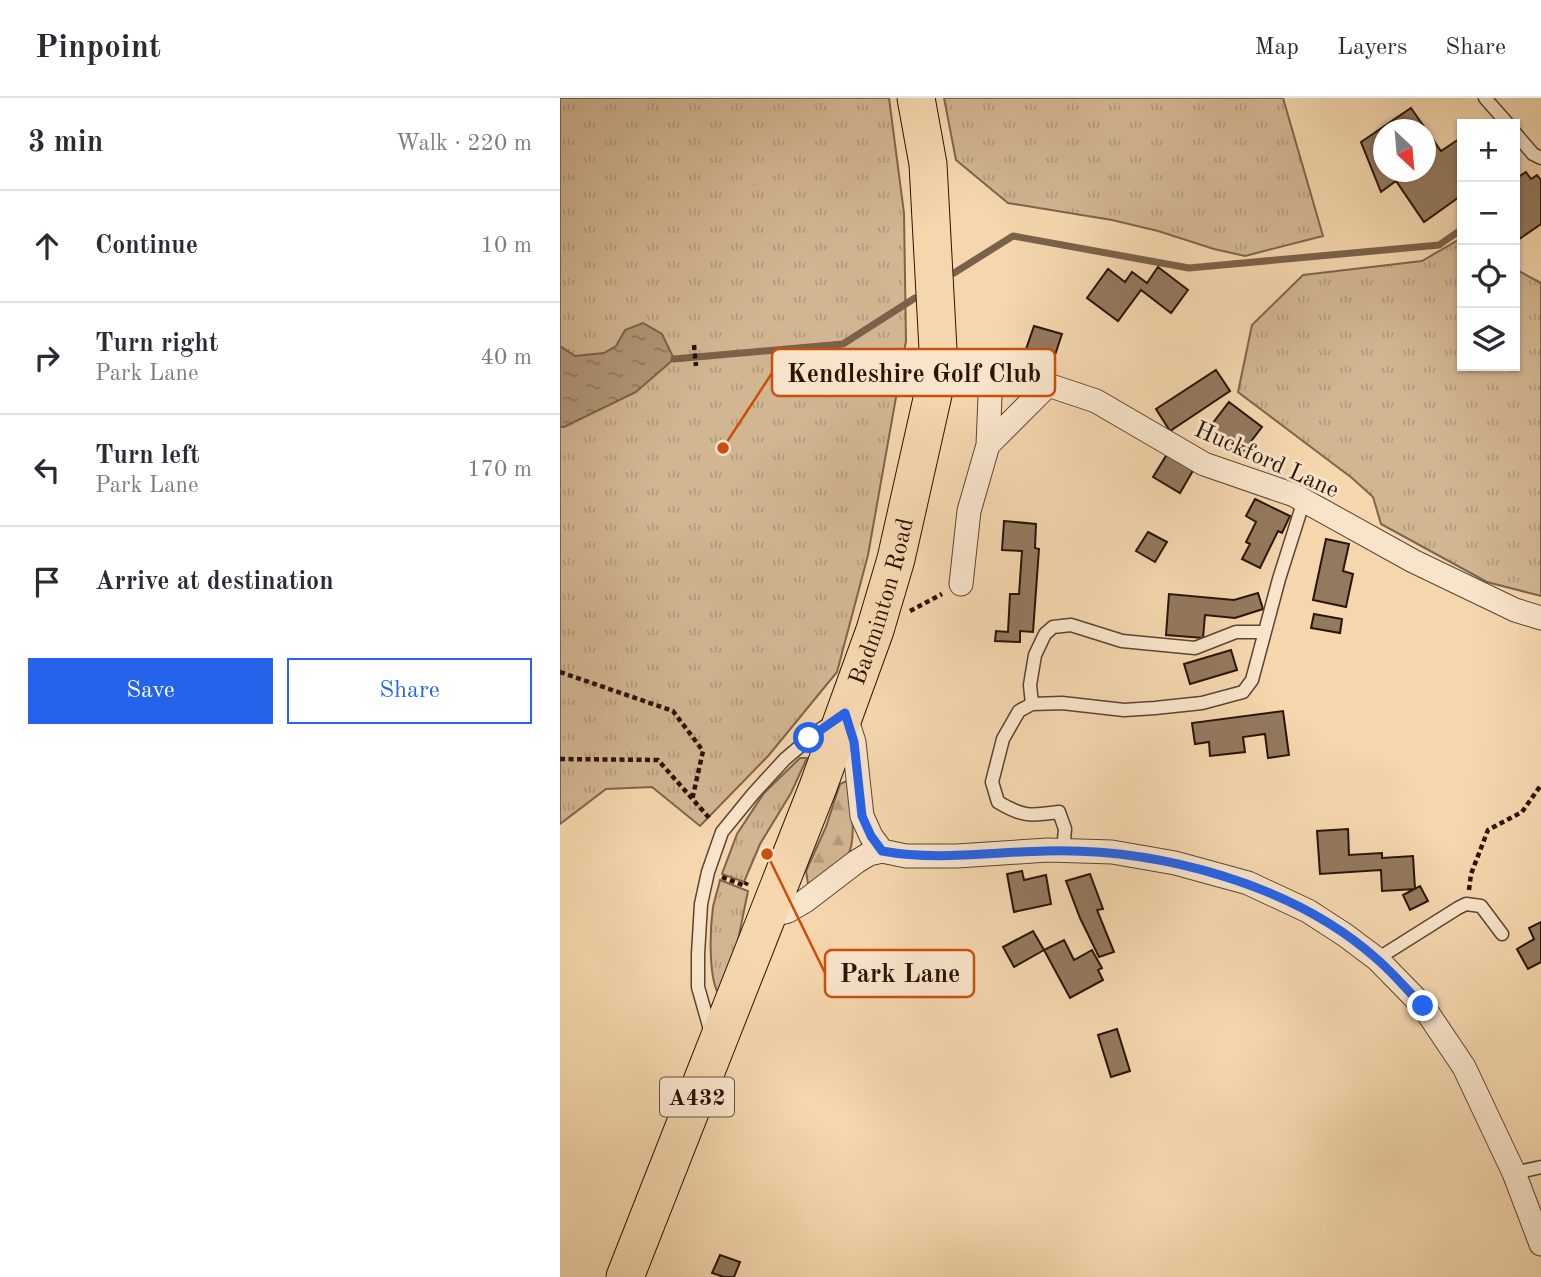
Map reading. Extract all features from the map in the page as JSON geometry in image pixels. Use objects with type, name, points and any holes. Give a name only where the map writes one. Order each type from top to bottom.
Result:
[{"type":"main road","name":"Badminton Road","points":[[625,1277],[845,713],[875,630],[896,559],[939,368],[928,164],[916,98]]},
{"type":"street","name":"Huckford Lane","points":[[939,368],[991,372],[1048,385],[1096,401],[1204,464],[1294,495],[1413,561],[1515,610],[1541,618]]},
{"type":"street","points":[[961,584],[969,511],[988,445],[991,372]]},
{"type":"street","points":[[988,445],[1048,385]]},
{"type":"street","points":[[845,713],[854,742],[862,816],[871,836],[882,851]]},
{"type":"street","points":[[768,916],[788,911],[869,853],[882,851],[906,856],[957,856],[1048,850],[1112,852],[1175,863],[1248,883],[1308,911],[1345,935],[1377,959],[1423,1006],[1464,1067],[1514,1173],[1541,1244]]},
{"type":"lane","points":[[1485,98],[1503,119]]},
{"type":"lane","points":[[1520,139],[1533,154],[1541,158]]},
{"type":"lane","points":[[1063,851],[1065,829],[1059,812],[1034,816],[1017,813],[998,802],[992,782],[1003,739],[1019,711],[1032,704],[1062,703],[1124,710],[1154,708],[1202,703],[1242,692],[1252,680],[1304,500]]},
{"type":"lane","points":[[1032,704],[1030,685],[1035,655],[1045,634],[1053,627],[1071,625],[1122,641],[1195,648],[1236,632],[1265,632]]},
{"type":"lane","points":[[715,1047],[698,987],[698,954],[703,893],[722,832],[785,760],[818,731],[845,713]]},
{"type":"lane","points":[[1377,959],[1466,904],[1481,906],[1502,934]]},
{"type":"lane","points":[[1514,1173],[1541,1167]]},
{"type":"path","points":[[694,345],[696,366]]},
{"type":"path","points":[[875,630],[961,584]]},
{"type":"path","points":[[560,672],[673,712],[704,751],[692,800]]},
{"type":"path","points":[[560,759],[658,760],[714,823]]},
{"type":"path","points":[[1466,904],[1471,874],[1488,830],[1522,812],[1541,785]]},
{"type":"green space","points":[[560,98],[889,98],[904,213],[906,341],[868,555],[837,672],[769,755],[700,826],[652,787],[606,789],[560,824]]},
{"type":"green space","points":[[944,98],[1283,98],[1323,236],[1245,256],[1112,220],[1008,203],[956,160]]},
{"type":"green space","points":[[1457,241],[1457,371],[1520,371],[1520,272],[1541,283],[1541,596],[1487,582],[1381,524],[1373,497],[1352,478],[1238,392],[1252,325],[1303,275],[1422,261]]},
{"type":"green space","points":[[800,758],[807,758],[791,793],[760,844],[744,882],[722,874],[737,834],[764,793]]},
{"type":"green space","points":[[849,780],[853,831],[850,849],[839,864],[812,884],[808,884],[806,871],[826,827],[840,784]]},
{"type":"green space","points":[[720,880],[748,891],[735,955],[719,995],[711,965],[711,940],[713,907]]},
{"type":"water","points":[[643,323],[662,334],[674,359],[636,392],[560,427],[560,346],[575,356],[604,353],[616,346],[625,330]]},
{"type":"building","points":[[1411,108],[1419,119],[1395,119]]},
{"type":"building","points":[[1373,134],[1373,172],[1361,142]]},
{"type":"building","points":[[1457,140],[1457,199],[1424,222],[1397,182],[1436,182],[1436,144],[1441,151]]},
{"type":"building","points":[[1526,172],[1531,179],[1537,175],[1541,180],[1541,224],[1520,239],[1520,182],[1520,176]]},
{"type":"building","points":[[1377,182],[1395,182],[1381,192]]},
{"type":"building","points":[[1158,267],[1188,290],[1171,313],[1141,290],[1118,321],[1087,298],[1108,269],[1125,282],[1132,272],[1147,283]]},
{"type":"building","points":[[1034,326],[1062,334],[1052,364],[1024,355]]},
{"type":"building","points":[[1216,370],[1230,391],[1170,431],[1156,409]]},
{"type":"building","points":[[1229,402],[1262,427],[1242,453],[1209,428]]},
{"type":"building","points":[[1169,451],[1195,467],[1180,493],[1153,477]]},
{"type":"building","points":[[1255,499],[1290,516],[1282,533],[1278,531],[1260,568],[1242,559],[1250,544],[1246,542],[1256,522],[1246,516]]},
{"type":"building","points":[[1004,521],[1036,524],[1035,548],[1039,549],[1033,632],[1020,631],[1020,642],[995,641],[996,631],[1008,632],[1010,594],[1019,594],[1022,551],[1002,550]]},
{"type":"building","points":[[1148,532],[1167,542],[1155,562],[1136,551]]},
{"type":"building","points":[[1326,539],[1349,544],[1343,571],[1353,574],[1346,607],[1313,600]]},
{"type":"building","points":[[1258,593],[1263,609],[1235,618],[1205,615],[1203,638],[1166,635],[1169,594],[1234,600]]},
{"type":"building","points":[[1314,614],[1342,619],[1340,633],[1311,628]]},
{"type":"building","points":[[1231,650],[1237,670],[1190,684],[1184,664]]},
{"type":"building","points":[[1283,711],[1289,755],[1268,758],[1265,734],[1243,737],[1245,752],[1210,756],[1209,742],[1195,744],[1192,723]]},
{"type":"building","points":[[1348,829],[1349,855],[1382,853],[1382,858],[1413,856],[1415,889],[1382,891],[1381,870],[1320,874],[1317,831]]},
{"type":"building","points":[[1022,871],[1024,880],[1046,875],[1051,904],[1014,912],[1007,874]]},
{"type":"building","points":[[1090,874],[1103,909],[1097,910],[1114,952],[1099,957],[1066,881]]},
{"type":"building","points":[[1420,886],[1428,901],[1410,910],[1403,895]]},
{"type":"building","points":[[1541,922],[1541,962],[1528,969],[1517,949],[1534,939],[1529,928]]},
{"type":"building","points":[[1033,931],[1044,950],[1014,967],[1003,947]]},
{"type":"building","points":[[1064,940],[1074,960],[1092,950],[1102,968],[1098,970],[1103,980],[1070,998],[1044,950]]},
{"type":"building","points":[[1117,1029],[1130,1071],[1111,1077],[1098,1035]]},
{"type":"building","points":[[720,1255],[740,1262],[734,1277],[712,1273]]},
{"type":"waterway","points":[[954,273],[1013,236],[1189,268],[1439,245],[1457,232]]},
{"type":"waterway","points":[[674,359],[843,344],[915,298]]},
{"type":"place","name":"Kendleshire Golf Club","points":[[723,448]]},
{"type":"place","name":"Park Lane","points":[[767,854]]},
{"type":"route","points":[[809,738],[845,713],[854,742],[862,816],[871,836],[882,851],[906,856],[957,856],[1048,850],[1112,852],[1175,863],[1248,883],[1308,911],[1345,935],[1377,959],[1423,1006]]}]
